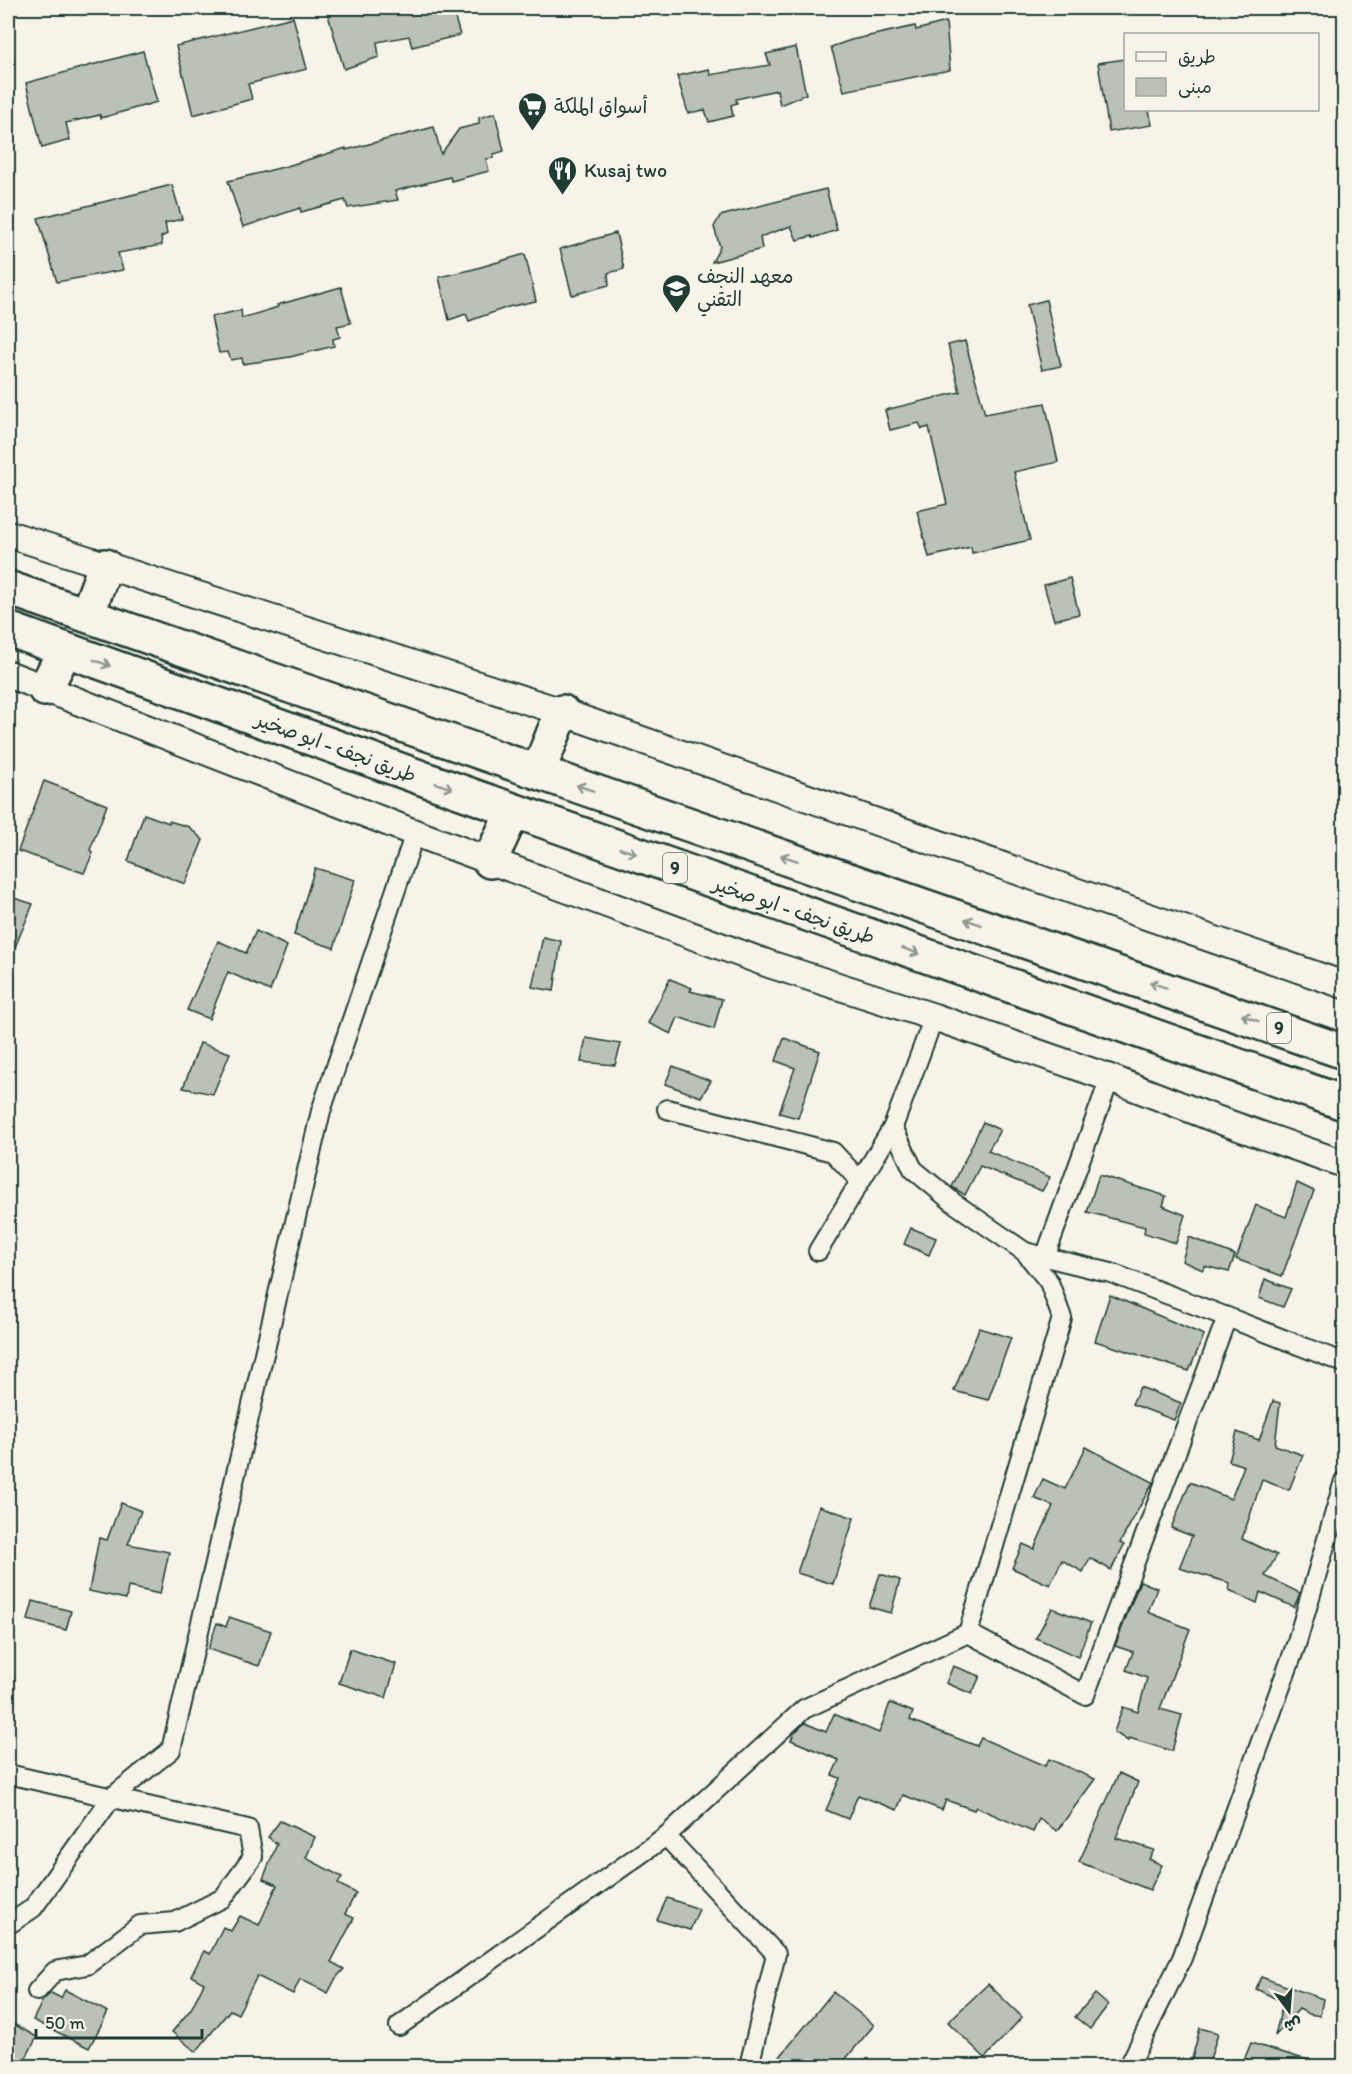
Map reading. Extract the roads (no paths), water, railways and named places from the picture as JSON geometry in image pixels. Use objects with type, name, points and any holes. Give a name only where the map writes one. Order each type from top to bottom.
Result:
[{"type":"highway","points":[[87,615],[105,566]]},
{"type":"highway","name":"9","points":[[8,588],[1344,1052]]},
{"type":"highway","name":"طريق نجف - ابو صخير","points":[[8,629],[513,811],[1344,1103]]},
{"type":"highway","points":[[45,689],[65,650]]},
{"type":"highway","points":[[538,772],[562,712]]},
{"type":"highway","points":[[490,861],[513,811]]},
{"type":"main road","points":[[8,534],[562,712],[1344,985]]},
{"type":"main road","points":[[8,674],[490,861],[769,964],[934,1017],[1110,1078],[1213,1118],[1344,1164]]},
{"type":"street","points":[[8,1925],[33,1908],[112,1797],[171,1750],[321,1111],[415,832]]},
{"type":"street","points":[[818,1251],[892,1127],[934,1017]]},
{"type":"street","points":[[1045,1257],[1110,1078]]},
{"type":"street","points":[[667,1109],[833,1152],[860,1181]]},
{"type":"street","points":[[892,1127],[913,1169],[954,1203],[1025,1251],[1111,1273],[1344,1363]]},
{"type":"street","points":[[399,2026],[666,1836],[804,1710],[968,1633],[1062,1318],[1049,1282],[1025,1251]]},
{"type":"street","points":[[968,1633],[1085,1695],[1227,1317]]},
{"type":"street","points":[[1129,2067],[1182,1958],[1296,1645],[1344,1481]]},
{"type":"street","points":[[8,1774],[248,1829],[253,1857],[224,1898],[175,1922],[140,1925],[87,1965],[55,1971],[37,1991]]},
{"type":"street","points":[[666,1836],[776,1954],[749,2067]]},
{"type":"place","name":"أسواق الملكة","points":[[533,132]]},
{"type":"place","name":"Kusaj two","points":[[563,196]]},
{"type":"place","name":"معهد النجف التقني","points":[[676,314]]}]
